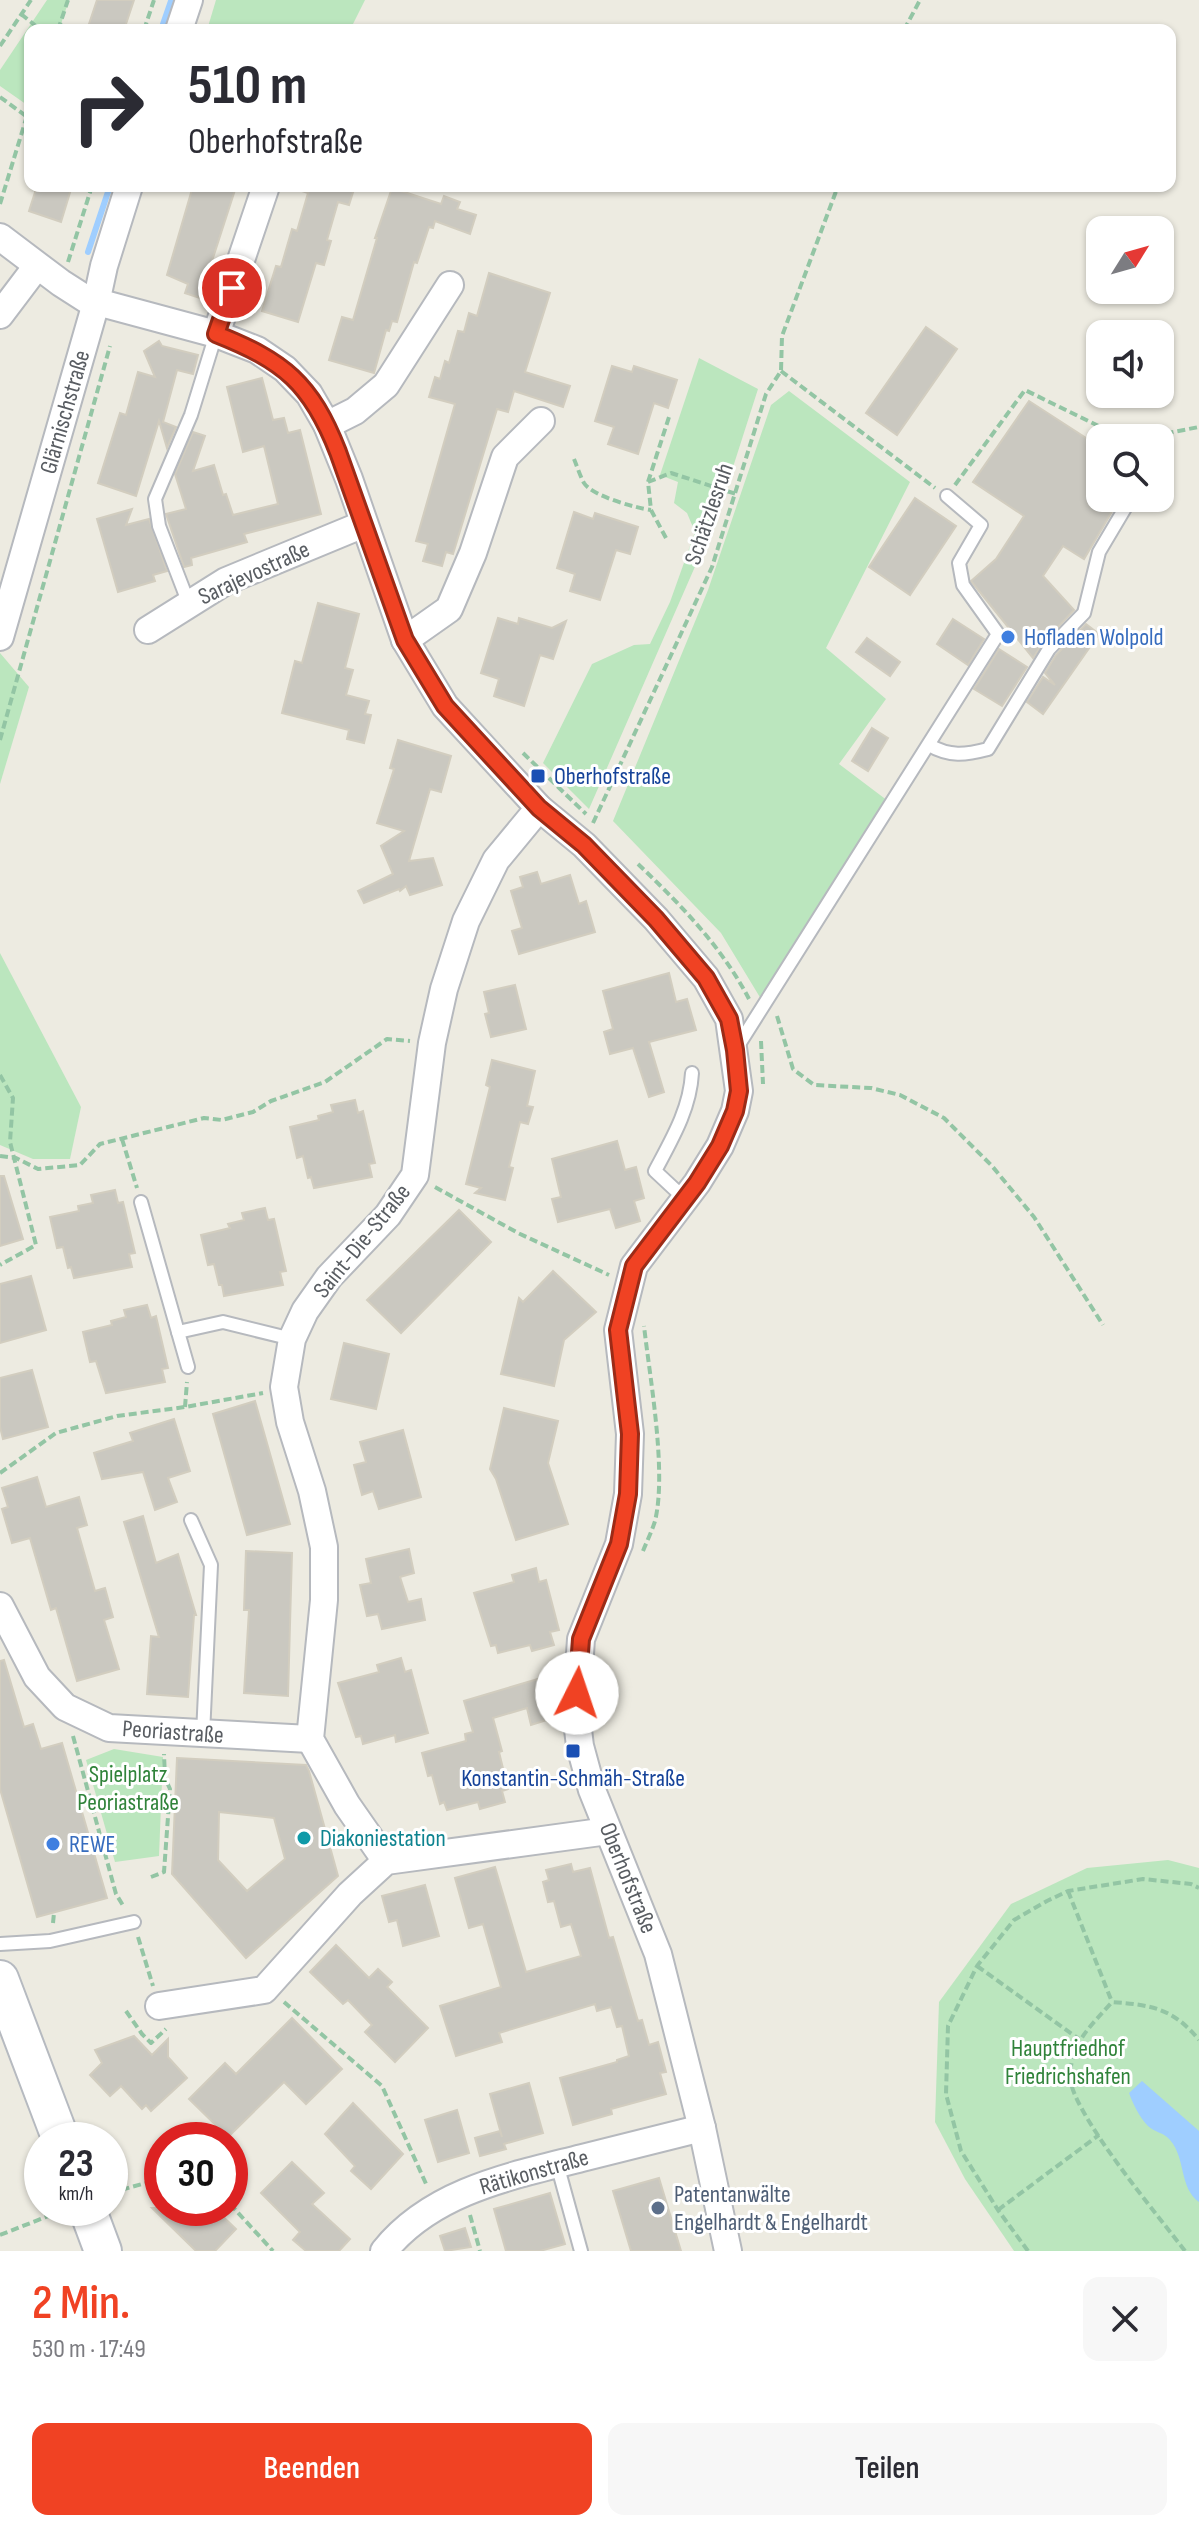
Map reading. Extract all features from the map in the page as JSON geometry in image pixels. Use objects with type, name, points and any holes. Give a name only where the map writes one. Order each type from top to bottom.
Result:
[{"type":"main road","points":[[0,1979],[54,2122]]},
{"type":"main road","points":[[0,2034],[34,2122]]},
{"type":"main road","points":[[82,2226],[84,2251]]},
{"type":"main road","points":[[91,2226],[103,2251]]},
{"type":"street","points":[[181,24],[189,0]]},
{"type":"street","name":"Glärnischstraße","points":[[0,637],[127,192]]},
{"type":"street","points":[[216,334],[264,192]]},
{"type":"street","name":"Oberhofstraße","points":[[0,237],[61,283],[96,303],[216,334],[257,350],[285,369],[309,394],[327,425],[405,640],[445,706],[539,808],[594,833],[646,907],[706,978],[729,1019],[739,1091],[735,1111],[720,1146],[685,1199],[634,1266],[618,1330],[630,1434],[628,1494],[619,1544],[581,1639],[576,1713],[580,1746],[592,1790],[658,1954],[702,2128],[728,2251]]},
{"type":"street","points":[[0,315],[37,266]]},
{"type":"street","points":[[327,425],[355,411],[386,385],[450,285]]},
{"type":"street","points":[[405,640],[449,609],[473,553],[505,457],[541,421]]},
{"type":"street","name":"Sarajevostraße","points":[[148,630],[226,581],[364,524]]},
{"type":"street","name":"Saint-Die-Straße","points":[[310,1739],[324,1600],[324,1547],[312,1491],[290,1422],[284,1387],[292,1339],[305,1311],[329,1277],[388,1215],[415,1175],[432,1043],[444,989],[466,921],[496,860],[539,808]]},
{"type":"street","name":"Peoriastraße","points":[[0,1606],[37,1677],[65,1707],[109,1728],[310,1739]]},
{"type":"street","points":[[310,1739],[347,1805],[386,1861]]},
{"type":"street","points":[[159,2006],[264,1990],[350,1894],[386,1861],[608,1831]]},
{"type":"street","name":"Rätikonstraße","points":[[384,2251],[435,2207],[463,2192],[557,2164],[702,2128]]},
{"type":"lane","points":[[189,604],[159,526],[155,499],[191,415],[216,334]]},
{"type":"lane","points":[[735,1050],[998,634],[963,585],[959,563],[981,525],[947,496]]},
{"type":"lane","points":[[929,745],[945,754],[955,755],[988,749],[1049,649],[1084,613],[1099,552],[1123,512]]},
{"type":"lane","points":[[685,1199],[655,1171],[691,1096],[692,1073]]},
{"type":"lane","points":[[141,1202],[188,1367]]},
{"type":"lane","points":[[178,1332],[223,1322],[292,1339]]},
{"type":"lane","points":[[191,1520],[211,1565],[203,1734]]},
{"type":"lane","points":[[0,1944],[50,1941],[134,1922]]},
{"type":"lane","points":[[557,2164],[581,2251]]},
{"type":"path","points":[[0,46],[31,0]]},
{"type":"path","points":[[60,24],[68,0]]},
{"type":"path","points":[[146,24],[154,0]]},
{"type":"path","points":[[907,24],[920,0]]},
{"type":"path","points":[[21,14],[34,24]]},
{"type":"path","points":[[0,97],[24,115]]},
{"type":"path","points":[[0,204],[24,123]]},
{"type":"path","points":[[61,283],[90,192]]},
{"type":"path","name":"Schätzlesruh","points":[[594,833],[712,567],[766,394],[781,371],[782,336],[836,192]]},
{"type":"path","points":[[0,740],[111,343]]},
{"type":"path","points":[[781,371],[947,496],[1025,390],[1094,424]]},
{"type":"path","points":[[666,538],[651,510],[648,482],[670,414]]},
{"type":"path","points":[[1174,432],[1199,427]]},
{"type":"path","points":[[574,459],[584,484],[591,490],[651,510]]},
{"type":"path","points":[[648,482],[671,473],[736,494]]},
{"type":"path","points":[[518,749],[594,833]]},
{"type":"path","points":[[633,860],[685,911],[736,974],[757,1016],[764,1062],[763,1086]]},
{"type":"path","points":[[771,995],[793,1069],[814,1085],[871,1088],[900,1095],[944,1118],[992,1166],[1034,1217],[1103,1325]]},
{"type":"path","points":[[0,1156],[16,1158],[38,1169],[80,1165],[100,1144],[204,1118],[222,1120],[253,1112],[271,1101],[325,1082],[387,1039],[432,1043]]},
{"type":"path","points":[[0,1075],[13,1098],[10,1142],[36,1245],[0,1265]]},
{"type":"path","points":[[122,1139],[141,1202]]},
{"type":"path","points":[[415,1175],[518,1233],[629,1284]]},
{"type":"path","points":[[639,1561],[655,1521],[659,1491],[643,1314]]},
{"type":"path","points":[[185,1407],[188,1367]]},
{"type":"path","points":[[0,1473],[56,1433],[117,1416],[185,1407],[284,1387]]},
{"type":"path","points":[[65,1707],[116,1894],[134,1922],[159,2006]]},
{"type":"path","points":[[151,1877],[164,1872],[170,1789],[165,1778],[163,1731]]},
{"type":"path","points":[[1028,2251],[961,2151],[946,2094],[948,2026],[977,1966],[1014,1920],[1068,1891],[1143,1879],[1191,1884],[1199,1888]]},
{"type":"path","points":[[1068,1891],[1112,2002]]},
{"type":"path","points":[[977,1966],[1079,2039]]},
{"type":"path","points":[[264,1990],[290,2005],[382,2086],[435,2207]]},
{"type":"path","points":[[1112,2002],[1079,2039],[1070,2079],[1079,2104],[1099,2135],[1185,2251]]},
{"type":"path","points":[[1112,2002],[1155,2006],[1185,2023],[1199,2040]]},
{"type":"path","points":[[126,2011],[151,2043]]},
{"type":"path","points":[[998,2210],[1099,2135]]},
{"type":"path","points":[[463,2192],[480,2251]]},
{"type":"path","points":[[248,2224],[273,2251]]},
{"type":"path","points":[[0,2235],[24,2226]]},
{"type":"green space","points":[[47,0],[69,0],[61,24],[31,24]]},
{"type":"green space","points":[[216,0],[365,0],[353,24],[209,24]]},
{"type":"green space","points":[[24,34],[24,103],[0,86],[0,70]]},
{"type":"green space","points":[[699,358],[758,389],[718,514],[589,809],[543,763],[592,664],[634,645],[650,644],[670,602],[695,532],[687,513],[674,503],[678,482],[660,475]]},
{"type":"green space","points":[[789,391],[910,482],[826,648],[886,699],[839,764],[888,801],[761,999],[721,933],[613,821],[708,590],[771,405]]},
{"type":"green space","points":[[0,653],[29,687],[0,784]]},
{"type":"green space","points":[[0,953],[81,1107],[70,1159],[33,1159],[0,1145]]},
{"type":"green space","name":"Spielplatz Peoriastraße","points":[[114,1749],[163,1757],[159,1856],[115,1862],[86,1760]]},
{"type":"green space","name":"Hauptfriedhof Friedrichshafen","points":[[1168,1860],[1199,1868],[1199,2251],[1014,2251],[965,2179],[935,2122],[939,2002],[1011,1904],[1087,1868]]},
{"type":"water","points":[[1142,2081],[1199,2131],[1199,2202],[1188,2189],[1175,2147],[1168,2138],[1148,2126],[1133,2102],[1129,2093]]},
{"type":"building","points":[[97,0],[134,0],[126,24],[89,24]]},
{"type":"building","points":[[35,192],[70,192],[61,222],[29,211]]},
{"type":"building","points":[[191,192],[234,192],[200,298],[185,293],[188,284],[167,275]]},
{"type":"building","points":[[305,192],[353,192],[349,205],[338,202],[327,240],[331,241],[324,265],[316,263],[298,322],[262,311],[276,266],[281,267],[292,229],[297,231],[308,193]]},
{"type":"building","points":[[391,192],[404,192],[441,204],[444,196],[460,202],[457,209],[476,215],[470,234],[435,221],[433,228],[429,227],[417,263],[414,262],[397,322],[392,321],[389,331],[386,330],[374,373],[329,360],[342,317],[353,320]]},
{"type":"building","points":[[489,273],[550,293],[525,372],[570,386],[563,407],[514,391],[508,412],[497,409],[453,554],[446,552],[442,566],[423,561],[428,544],[416,541],[455,404],[429,397],[435,377],[440,379],[445,361],[449,363],[458,331],[464,332],[469,313],[477,316]]},
{"type":"building","points":[[926,327],[957,349],[897,435],[866,413]]},
{"type":"building","points":[[159,341],[162,346],[198,355],[193,374],[177,370],[163,422],[176,427],[167,448],[159,421],[136,496],[98,483],[120,413],[126,415],[138,372],[155,377],[144,351]]},
{"type":"building","points":[[612,366],[632,372],[634,366],[677,380],[668,408],[654,403],[638,454],[608,444],[614,427],[595,421]]},
{"type":"building","points":[[262,378],[273,420],[284,418],[288,433],[300,430],[321,514],[244,534],[247,542],[191,558],[192,565],[184,567],[166,514],[186,509],[175,474],[193,432],[205,436],[193,471],[214,465],[233,515],[278,504],[264,446],[243,452],[227,387]]},
{"type":"building","points":[[1029,401],[1086,438],[1086,512],[1112,512],[1084,559],[1063,546],[1043,576],[1074,610],[1033,658],[971,581],[996,559],[1024,516],[973,482]]},
{"type":"building","points":[[915,498],[956,526],[910,595],[869,567]]},
{"type":"building","points":[[132,509],[126,525],[149,519],[167,571],[153,575],[155,581],[118,592],[97,519]]},
{"type":"building","points":[[574,512],[593,519],[595,513],[638,527],[630,554],[616,550],[600,600],[570,591],[575,574],[557,568]]},
{"type":"building","points":[[318,603],[359,614],[345,668],[353,670],[346,695],[369,701],[365,714],[371,715],[364,743],[347,739],[349,730],[282,713],[295,661],[302,663]]},
{"type":"building","points":[[498,618],[518,624],[519,618],[552,628],[566,621],[553,659],[540,655],[524,706],[494,696],[499,679],[481,673]]},
{"type":"building","points":[[953,619],[984,639],[968,665],[937,644]]},
{"type":"building","points":[[1086,624],[1099,634],[1043,714],[1027,702],[1043,677],[1055,685],[1045,673],[1056,655]]},
{"type":"building","points":[[867,638],[900,662],[890,676],[856,652]]},
{"type":"building","points":[[999,649],[1027,667],[1002,706],[974,689]]},
{"type":"building","points":[[872,728],[888,738],[868,771],[852,761]]},
{"type":"building","points":[[398,740],[451,756],[441,792],[430,789],[409,861],[433,858],[442,885],[410,895],[406,886],[364,903],[358,891],[393,874],[381,846],[404,831],[377,823],[394,769],[390,768]]},
{"type":"building","points":[[537,872],[541,884],[570,875],[579,904],[586,901],[595,932],[519,954],[512,931],[522,928],[511,891],[523,887],[520,877]]},
{"type":"building","points":[[669,973],[676,1002],[687,999],[696,1030],[649,1042],[664,1092],[649,1097],[633,1048],[610,1054],[604,1032],[613,1029],[603,991]]},
{"type":"building","points":[[515,985],[526,1029],[491,1037],[484,992]]},
{"type":"building","points":[[492,1060],[535,1071],[527,1106],[533,1107],[528,1124],[520,1122],[505,1200],[475,1193],[481,1188],[466,1184],[490,1087],[486,1085]]},
{"type":"building","points":[[355,1100],[358,1113],[363,1111],[375,1163],[369,1164],[372,1177],[314,1188],[311,1177],[308,1178],[303,1156],[297,1158],[290,1127],[319,1120],[318,1116],[333,1112],[331,1105]]},
{"type":"building","points":[[617,1141],[625,1170],[636,1167],[644,1198],[634,1201],[640,1221],[616,1228],[610,1209],[558,1222],[552,1199],[561,1197],[552,1159]]},
{"type":"building","points":[[0,1176],[4,1176],[23,1239],[0,1246]]},
{"type":"building","points":[[115,1190],[118,1203],[123,1202],[135,1253],[129,1254],[132,1267],[74,1278],[63,1247],[57,1248],[50,1217],[79,1211],[78,1206],[93,1203],[91,1195]]},
{"type":"building","points":[[265,1208],[268,1220],[274,1219],[286,1271],[280,1272],[283,1285],[224,1296],[214,1264],[208,1265],[201,1235],[230,1228],[228,1224],[244,1220],[242,1213]]},
{"type":"building","points":[[459,1210],[491,1242],[401,1333],[367,1300]]},
{"type":"building","points":[[553,1271],[596,1312],[564,1340],[554,1386],[501,1374],[519,1298],[523,1302]]},
{"type":"building","points":[[31,1276],[46,1330],[0,1343],[0,1284]]},
{"type":"building","points":[[147,1305],[151,1318],[156,1316],[168,1368],[162,1369],[165,1382],[106,1393],[96,1361],[90,1362],[83,1332],[112,1325],[111,1321],[126,1317],[124,1310]]},
{"type":"building","points":[[344,1343],[389,1354],[376,1409],[331,1399]]},
{"type":"building","points":[[32,1370],[48,1427],[3,1439],[0,1427],[0,1378]]},
{"type":"building","points":[[255,1401],[290,1524],[247,1535],[213,1414]]},
{"type":"building","points":[[504,1408],[558,1421],[548,1463],[568,1524],[516,1540],[490,1469]]},
{"type":"building","points":[[174,1419],[190,1471],[168,1478],[177,1502],[155,1510],[143,1472],[102,1479],[94,1453],[133,1441],[130,1433]]},
{"type":"building","points":[[403,1430],[421,1497],[379,1509],[373,1491],[362,1495],[354,1465],[366,1462],[360,1442]]},
{"type":"building","points":[[37,1477],[46,1507],[79,1497],[87,1525],[77,1528],[95,1591],[105,1588],[113,1617],[104,1620],[119,1669],[77,1681],[56,1608],[51,1610],[30,1538],[12,1543],[2,1509],[8,1507],[2,1488]]},
{"type":"building","points":[[143,1516],[156,1563],[178,1554],[196,1615],[188,1697],[147,1694],[151,1636],[159,1637],[124,1522]]},
{"type":"building","points":[[409,1549],[414,1573],[400,1577],[408,1602],[421,1599],[425,1620],[382,1629],[378,1614],[367,1616],[360,1585],[371,1583],[366,1559]]},
{"type":"building","points":[[246,1551],[292,1553],[288,1696],[244,1693],[249,1610],[244,1610]]},
{"type":"building","points":[[536,1568],[539,1582],[546,1580],[559,1630],[550,1632],[554,1645],[532,1651],[530,1645],[498,1653],[496,1645],[491,1646],[474,1593],[514,1582],[512,1575]]},
{"type":"building","points":[[401,1658],[405,1672],[411,1670],[428,1733],[396,1742],[395,1735],[363,1744],[361,1736],[356,1737],[338,1683],[379,1672],[377,1665]]},
{"type":"building","name":"REWE","points":[[4,1660],[24,1727],[33,1724],[41,1749],[62,1743],[107,1898],[37,1917],[0,1789],[0,1661]]},
{"type":"building","points":[[541,1678],[553,1718],[531,1725],[527,1708],[493,1718],[508,1789],[502,1791],[505,1802],[480,1809],[478,1802],[447,1810],[444,1802],[440,1804],[422,1753],[466,1741],[465,1734],[473,1732],[464,1701]]},
{"type":"building","name":"Diakoniestation","points":[[177,1758],[306,1765],[338,1876],[246,1958],[172,1874]],"holes":[[[219,1812],[274,1818],[285,1859],[247,1891],[218,1860]]]},
{"type":"building","points":[[571,1864],[573,1872],[590,1868],[609,1938],[613,1937],[638,2021],[642,2020],[649,2045],[658,2042],[666,2072],[660,2073],[666,2094],[611,2109],[612,2114],[573,2125],[560,2078],[629,2056],[622,2026],[617,2027],[611,2007],[597,2011],[595,2004],[499,2033],[502,2042],[456,2056],[440,2006],[501,1987],[483,1924],[469,1928],[455,1878],[495,1867],[526,1972],[581,1956],[571,1924],[561,1927],[554,1901],[548,1902],[543,1882],[549,1880],[546,1870]]},
{"type":"building","points":[[425,1885],[439,1936],[403,1946],[397,1920],[389,1922],[382,1896]]},
{"type":"building","points":[[336,1945],[369,1978],[378,1969],[392,1982],[387,1987],[428,2028],[395,2062],[365,2032],[372,2025],[348,2000],[343,2004],[310,1972]]},
{"type":"building","points":[[292,2018],[342,2069],[306,2104],[284,2082],[243,2122],[213,2122],[189,2099],[225,2063],[236,2074]]},
{"type":"building","points":[[134,2036],[152,2055],[168,2039],[168,2057],[187,2078],[151,2111],[146,2105],[142,2109],[121,2086],[110,2096],[90,2075],[102,2063],[95,2050]]},
{"type":"building","points":[[529,2083],[543,2133],[504,2144],[506,2149],[480,2156],[475,2138],[500,2131],[502,2137],[490,2094]]},
{"type":"building","points":[[353,2103],[403,2154],[371,2189],[351,2171],[355,2166],[325,2134]]},
{"type":"building","points":[[457,2110],[469,2153],[438,2162],[425,2120]]},
{"type":"building","points":[[292,2162],[324,2193],[312,2204],[350,2239],[339,2251],[306,2251],[293,2240],[300,2232],[261,2193]]},
{"type":"building","points":[[659,2178],[681,2251],[631,2251],[613,2191]]},
{"type":"building","points":[[550,2193],[565,2244],[540,2251],[506,2251],[494,2209]]},
{"type":"building","points":[[170,2226],[233,2226],[236,2229],[215,2251],[196,2251]]},
{"type":"building","points":[[465,2228],[471,2247],[445,2251],[440,2236]]},
{"type":"waterway","points":[[163,24],[171,1]]},
{"type":"waterway","points":[[88,252],[108,192]]},
{"type":"place","name":"Hofladen Wolpold","points":[[1008,637]]},
{"type":"place","name":"Oberhofstraße","points":[[538,776]]},
{"type":"place","name":"Konstantin-Schmäh-Straße","points":[[573,1751]]},
{"type":"place","name":"Diakoniestation","points":[[304,1838]]},
{"type":"place","name":"REWE","points":[[53,1844]]},
{"type":"place","name":"Patentanwälte Engelhardt & Engelhardt","points":[[658,2208]]},
{"type":"route","points":[[232,288],[216,334],[257,350],[285,369],[309,394],[327,425],[349,479],[405,640],[445,706],[539,808],[626,885],[706,978],[729,1019],[739,1091],[735,1111],[720,1146],[697,1183],[634,1266],[618,1330],[630,1434],[628,1494],[619,1544],[581,1639],[577,1693]]}]
